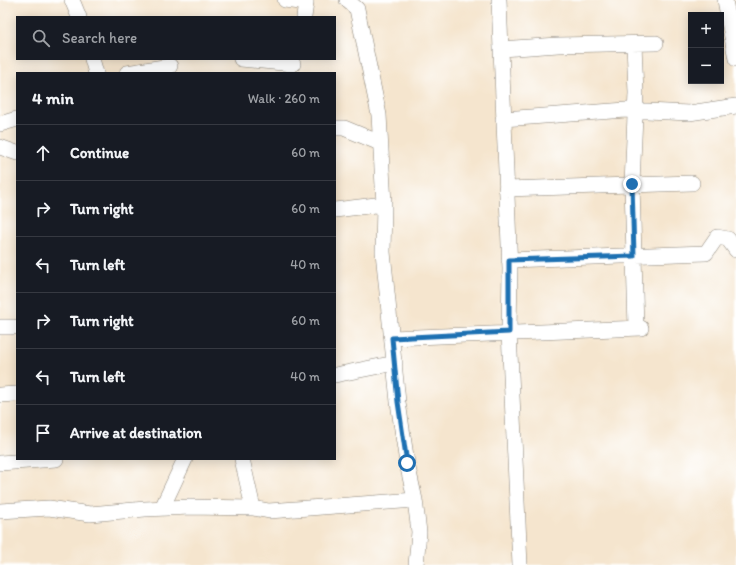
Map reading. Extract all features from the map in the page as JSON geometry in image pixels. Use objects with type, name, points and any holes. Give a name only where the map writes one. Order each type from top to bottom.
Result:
[{"type":"street","points":[[72,0],[79,16]]},
{"type":"street","points":[[285,0],[306,3],[304,16]]},
{"type":"street","points":[[347,0],[357,8],[378,115],[384,204],[383,252],[407,463],[415,500],[419,532],[416,565]]},
{"type":"street","points":[[499,0],[509,260],[509,332],[520,565]]},
{"type":"street","points":[[725,0],[736,59]]},
{"type":"street","points":[[501,49],[558,45],[656,43]]},
{"type":"street","points":[[392,338],[509,332],[639,328],[634,256],[632,184],[635,110],[634,44]]},
{"type":"street","points":[[92,60],[96,72]]},
{"type":"street","points":[[250,60],[294,65]]},
{"type":"street","points":[[134,72],[171,66]]},
{"type":"street","points":[[503,119],[635,110],[689,113],[736,106]]},
{"type":"street","points":[[0,124],[16,119]]},
{"type":"street","points":[[336,128],[344,128],[380,142]]},
{"type":"street","points":[[0,147],[16,153]]},
{"type":"street","points":[[506,189],[692,183]]},
{"type":"street","points":[[336,210],[384,204]]},
{"type":"street","points":[[509,260],[706,253],[717,238],[728,239],[736,250]]},
{"type":"street","points":[[336,375],[395,363]]},
{"type":"street","points":[[0,395],[16,394]]},
{"type":"street","points":[[0,463],[42,460]]},
{"type":"street","points":[[162,508],[185,460]]},
{"type":"street","points":[[242,460],[253,508]]},
{"type":"street","points":[[0,511],[49,508],[90,514],[162,508],[253,508],[269,511],[415,500]]},
{"type":"route","points":[[407,463],[398,402],[392,338],[509,332],[509,260],[634,256],[632,184]]}]
